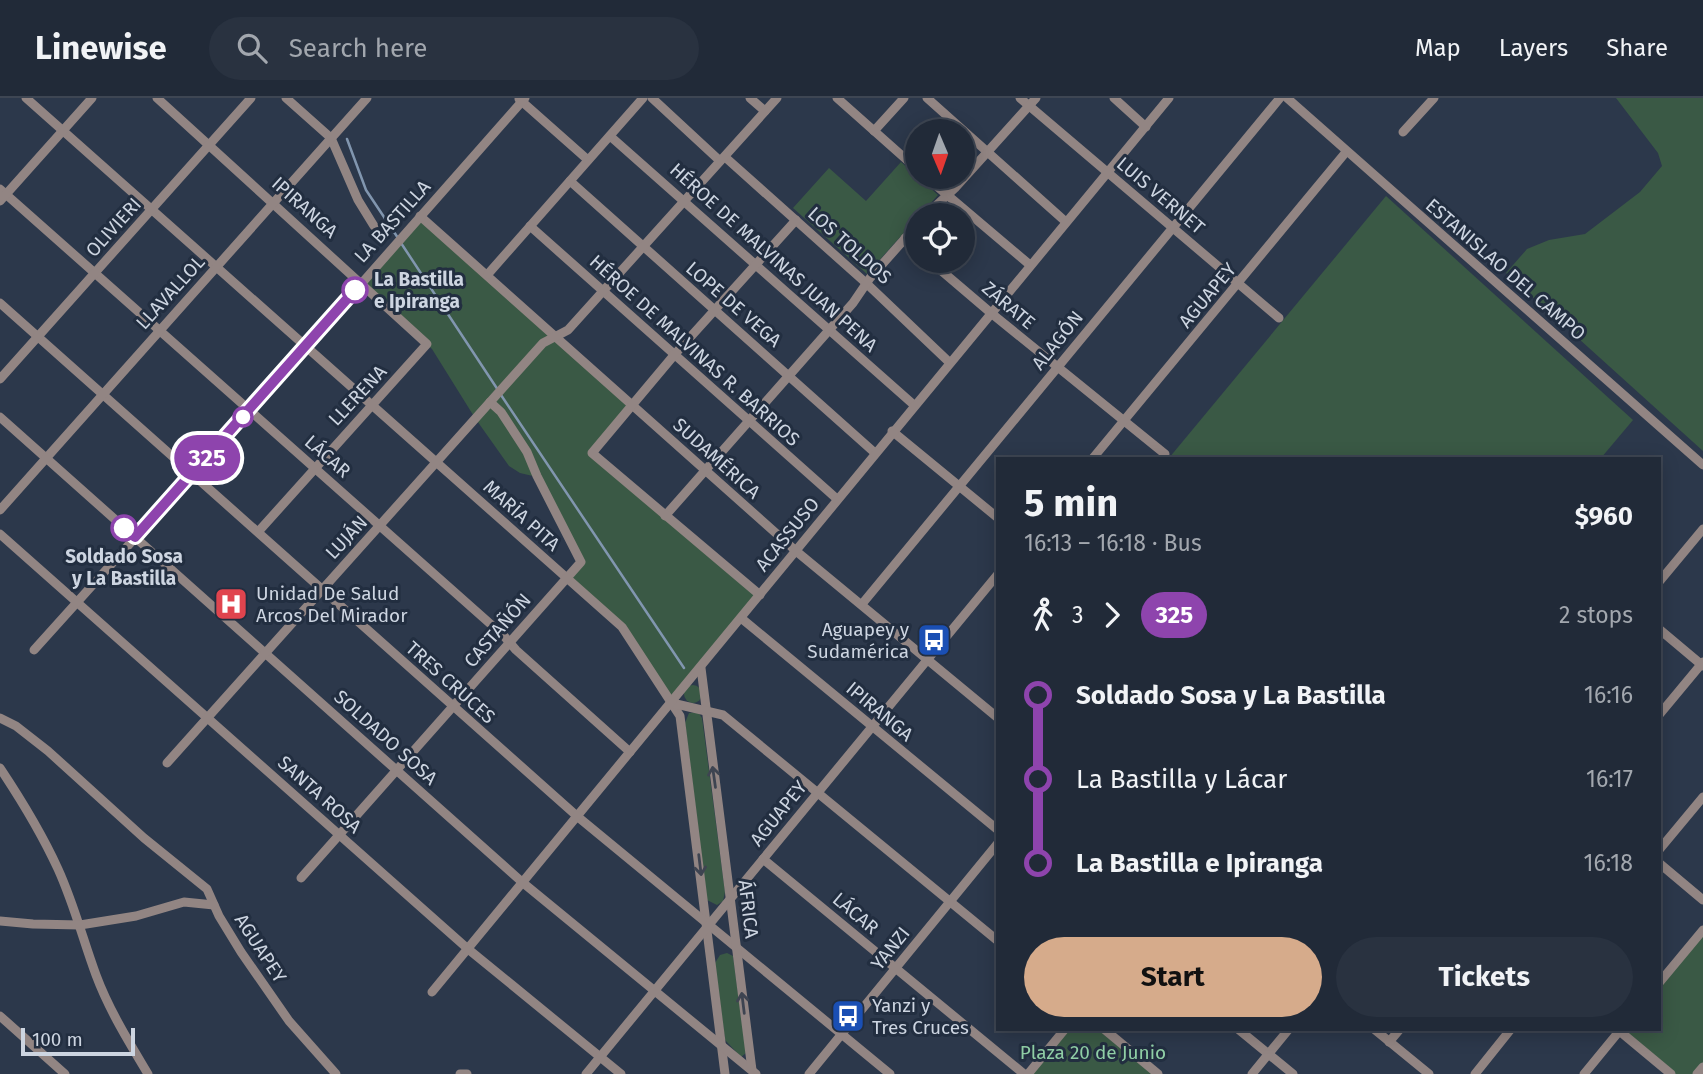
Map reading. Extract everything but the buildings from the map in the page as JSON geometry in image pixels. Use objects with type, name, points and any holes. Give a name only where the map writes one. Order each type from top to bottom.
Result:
[{"type":"street","name":"MARÍA PITA","points":[[26,98],[622,627],[671,703]]},
{"type":"street","points":[[2,195],[92,98]]},
{"type":"street","name":"IPIRANGA","points":[[157,98],[427,344]]},
{"type":"street","name":"OLIVIERI","points":[[0,379],[251,98]]},
{"type":"street","points":[[286,98],[331,138],[358,200],[374,226]]},
{"type":"street","name":"LLAVALLOL","points":[[0,510],[367,98]]},
{"type":"street","points":[[488,274],[643,98]]},
{"type":"street","name":"LOS TOLDOS","points":[[652,98],[796,220],[949,362]]},
{"type":"street","points":[[750,98],[765,111]]},
{"type":"street","points":[[556,336],[568,330],[777,98]]},
{"type":"street","points":[[837,98],[905,158]]},
{"type":"street","points":[[874,131],[905,98]]},
{"type":"street","points":[[927,98],[1066,222]]},
{"type":"street","name":"LUIS VERNET","points":[[1020,98],[1279,318]]},
{"type":"street","points":[[938,203],[1036,98]]},
{"type":"street","points":[[1114,98],[1146,127]]},
{"type":"street","name":"ACASSUSO","points":[[432,992],[1169,98]]},
{"type":"street","name":"ALAGÓN","points":[[862,604],[1280,98]]},
{"type":"street","name":"ESTANISLAO DEL CAMPO","points":[[1287,98],[1703,466]]},
{"type":"street","points":[[1403,132],[1434,98]]},
{"type":"street","points":[[522,99],[588,160]]},
{"type":"street","name":"LA BASTILLA","points":[[34,650],[249,411],[522,99]]},
{"type":"street","name":"HÉROE DE MALVINAS JUAN PENA","points":[[610,136],[914,405]]},
{"type":"street","name":"AGUAPEY","points":[[1094,457],[1346,152]]},
{"type":"street","name":"LOPE DE VEGA","points":[[570,181],[875,453]]},
{"type":"street","points":[[941,189],[1030,265]]},
{"type":"street","name":"LÁCAR","points":[[2,195],[160,330],[630,752]]},
{"type":"street","name":"SUDAMÉRICA","points":[[420,216],[796,551],[996,716]]},
{"type":"street","points":[[760,595],[594,456],[594,449],[796,220]]},
{"type":"street","name":"HÉROE DE MALVINAS R. BARRIOS","points":[[530,226],[837,499]]},
{"type":"street","points":[[665,516],[853,303],[866,283],[905,238]]},
{"type":"street","name":"ZÁRATE","points":[[944,273],[1165,454]]},
{"type":"street","name":"TRES CRUCES","points":[[0,303],[578,817],[890,1074]]},
{"type":"street","name":"LUJÁN","points":[[167,763],[543,343],[556,336]]},
{"type":"street","name":"LLERENA","points":[[258,532],[427,344]]},
{"type":"street","name":"CASTAÑÓN","points":[[301,878],[581,562],[527,452],[492,399]]},
{"type":"street","name":"SOLDADO SOSA","points":[[0,417],[522,882],[754,1072]]},
{"type":"street","points":[[892,431],[996,517]]},
{"type":"street","points":[[1661,580],[1703,529]]},
{"type":"street","name":"SANTA ROSA","points":[[0,534],[468,949],[621,1074]]},
{"type":"street","name":"AGUAPEY","points":[[586,1074],[996,576]]},
{"type":"street","name":"IPIRANGA","points":[[741,618],[871,728],[996,828]]},
{"type":"street","points":[[1661,631],[1702,664],[1661,713]]},
{"type":"street","name":"ÁFRICA","points":[[701,668],[754,1072]]},
{"type":"street","points":[[671,703],[723,715],[996,939]]},
{"type":"street","points":[[671,703],[678,711],[681,723],[725,1074]]},
{"type":"street","name":"AGUAPEY","points":[[0,718],[16,726],[48,751],[144,838],[207,889],[241,952],[289,1021],[336,1074]]},
{"type":"street","points":[[0,768],[59,870],[96,975],[148,1074]]},
{"type":"street","points":[[1661,848],[1703,797]]},
{"type":"street","name":"YANZI","points":[[808,1074],[996,845]]},
{"type":"street","name":"LÁCAR","points":[[763,859],[1026,1074]]},
{"type":"street","points":[[1661,865],[1703,900]]},
{"type":"street","points":[[1,924],[80,925],[136,916],[176,904],[191,902],[214,905]]},
{"type":"street","points":[[1661,981],[1703,930]]},
{"type":"street","points":[[0,1017],[65,1074]]},
{"type":"street","points":[[1026,1074],[1063,1031]]},
{"type":"street","points":[[1106,1031],[1158,1074]]},
{"type":"street","points":[[1240,1031],[1293,1074]]},
{"type":"street","points":[[1252,1074],[1287,1031]]},
{"type":"street","points":[[1376,1031],[1429,1074]]},
{"type":"street","points":[[1390,1042],[1398,1031]]},
{"type":"street","points":[[1475,1074],[1509,1031]]},
{"type":"street","points":[[1584,1074],[1618,1031]]},
{"type":"street","points":[[1620,1031],[1671,1074]]},
{"type":"street","points":[[1697,1074],[1703,1067]]},
{"type":"street","points":[[460,1074],[467,1074]]},
{"type":"green space","points":[[1616,98],[1703,98],[1703,451],[1506,273],[1527,249],[1549,240],[1585,234],[1640,192],[1662,166],[1658,153]]},
{"type":"green space","points":[[901,162],[905,166],[905,189],[931,189],[938,195],[931,203],[905,203],[905,231],[867,274],[793,208],[829,168],[866,201]]},
{"type":"green space","points":[[1386,196],[1633,420],[1602,457],[1170,457]]},
{"type":"green space","points":[[420,216],[632,405],[594,449],[760,595],[671,703],[622,627],[566,578],[581,562],[537,477],[520,473],[509,466],[432,349],[361,282]]},
{"type":"green space","points":[[693,685],[699,688],[702,694],[699,700],[693,703],[687,700],[684,694],[687,688]]},
{"type":"green space","points":[[698,712],[702,718],[725,892],[723,901],[717,905],[707,900],[685,723],[689,713]]},
{"type":"green space","points":[[1703,930],[1703,1067],[1697,1074],[1671,1074],[1623,1031],[1661,1031],[1661,981]]},
{"type":"green space","points":[[727,953],[733,956],[746,1053],[741,1057],[725,1040],[715,963],[720,955]]},
{"type":"green space","name":"Plaza 20 de Junio","points":[[1063,1031],[1106,1031],[1158,1074],[1028,1074]]},
{"type":"waterway","points":[[347,139],[366,190],[398,238]]},
{"type":"waterway","points":[[401,243],[498,390]]},
{"type":"waterway","points":[[501,395],[684,668]]},
{"type":"bus line","name":"325","points":[[124,528],[135,537],[355,290]]},
{"type":"place","name":"La Bastilla e Ipiranga","points":[[355,290]]},
{"type":"place","name":"Soldado Sosa y La Bastilla","points":[[124,528]]},
{"type":"place","name":"Unidad De Salud Arcos Del Mirador","points":[[231,604]]},
{"type":"place","name":"Aguapey y Sudamérica","points":[[934,640]]},
{"type":"place","name":"Yanzi y Tres Cruces","points":[[848,1016]]}]
